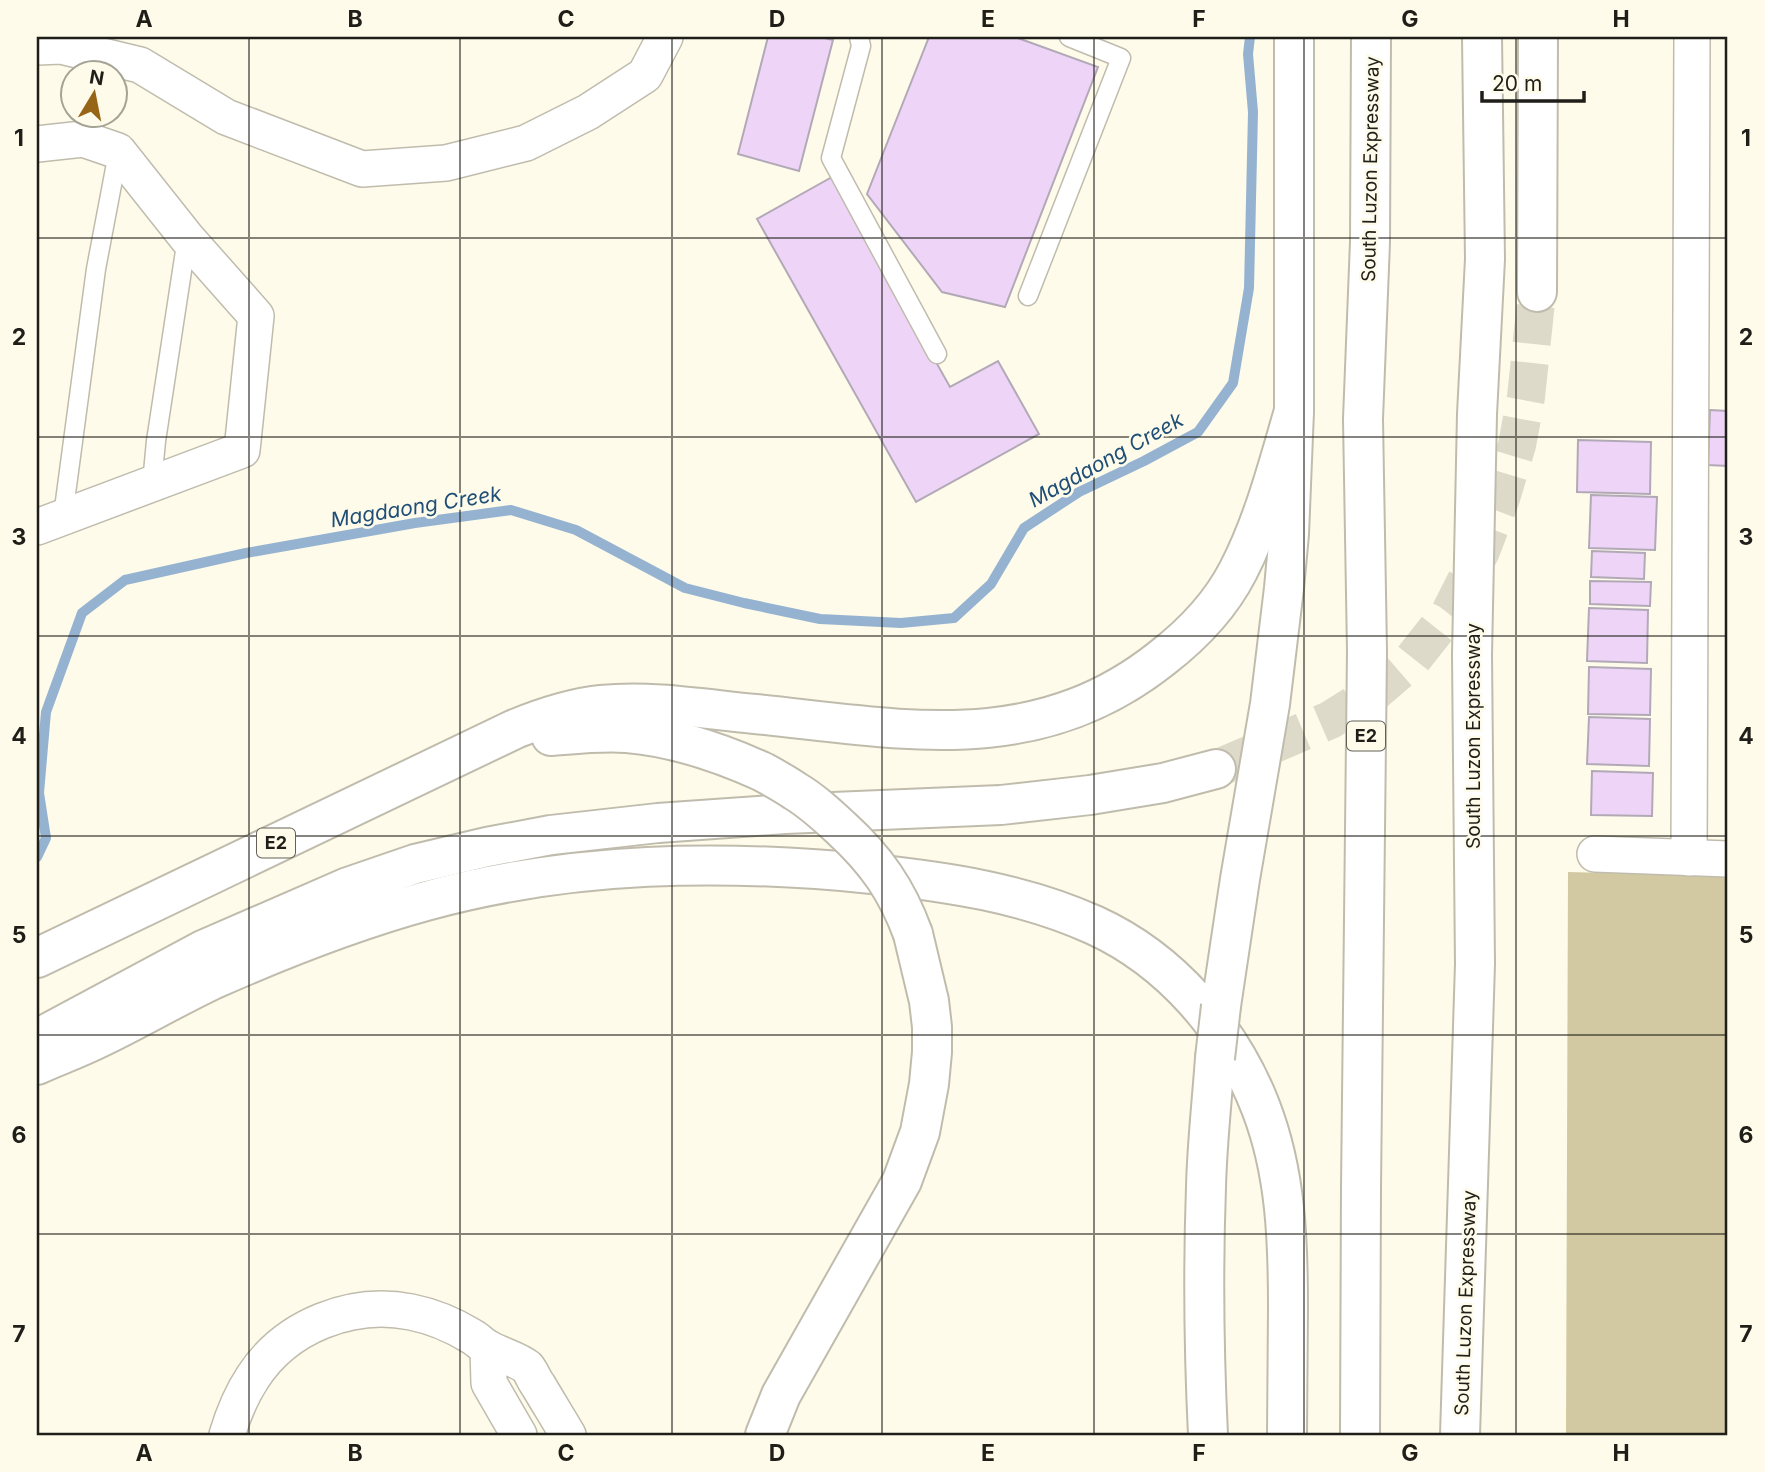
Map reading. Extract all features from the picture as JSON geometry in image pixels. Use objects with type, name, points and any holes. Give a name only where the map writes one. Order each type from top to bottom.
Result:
[{"type":"highway","points":[[1208,1435],[1204,1264],[1206,1185],[1216,1058],[1221,1006],[1269,704],[1289,534],[1293,411],[1294,37]]},
{"type":"highway","name":"South Luzon Expressway","points":[[1360,1435],[1367,651],[1363,419],[1370,242],[1371,37]]},
{"type":"highway","name":"South Luzon Expressway","points":[[1460,1435],[1475,964],[1472,655],[1477,414],[1485,259],[1482,37]]},
{"type":"highway","points":[[1538,37],[1538,292]]},
{"type":"highway","points":[[515,729],[545,717],[601,705],[662,705],[901,729],[966,730],[1028,723],[1085,705],[1114,691],[1170,653],[1226,593],[1243,561],[1263,511],[1293,411]]},
{"type":"highway","points":[[515,729],[543,736],[603,733],[649,736],[725,755],[763,772],[813,804],[874,861],[896,893],[913,934],[929,1001],[932,1027],[929,1084],[920,1132],[902,1181],[781,1395],[765,1435]]},
{"type":"highway","name":"E2","points":[[37,958],[515,729]]},
{"type":"highway","points":[[37,1039],[203,950],[348,887],[415,864],[487,847],[551,835],[658,823],[785,814],[1001,805],[1163,783],[1216,769]]},
{"type":"highway","points":[[37,1065],[97,1039],[209,982],[303,942],[359,920],[481,886],[598,870],[712,865],[825,870],[930,880],[1019,898],[1096,926],[1135,948],[1168,974],[1211,1018],[1251,1084],[1269,1130],[1280,1179],[1287,1230],[1287,1435]]},
{"type":"street","points":[[37,47],[61,46],[140,65],[226,117],[362,169],[446,163],[526,143],[588,112],[646,75],[665,37]]},
{"type":"street","points":[[1689,858],[1692,37]]},
{"type":"street","points":[[37,144],[83,139],[118,151],[187,238],[256,316],[242,450],[50,521]]},
{"type":"street","points":[[1595,854],[1728,859]]},
{"type":"street","points":[[227,1435],[241,1396],[254,1375],[286,1341],[305,1329],[339,1315],[373,1308],[414,1312],[435,1319],[527,1367],[568,1435]]},
{"type":"street","points":[[488,1348],[489,1383],[519,1435]]},
{"type":"lane","points":[[859,37],[861,46],[831,158],[937,354]]},
{"type":"lane","points":[[1028,296],[1121,58],[1069,37]]},
{"type":"lane","points":[[50,521],[118,151]]},
{"type":"lane","points":[[152,483],[187,238]]},
{"type":"shaded area","points":[[1568,872],[1728,876],[1728,1435],[1566,1435]]},
{"type":"building","points":[[768,37],[820,37],[833,40],[799,171],[738,154]]},
{"type":"building","points":[[929,37],[1015,37],[1098,67],[1005,307],[942,292],[867,194]]},
{"type":"building","points":[[832,177],[950,387],[998,361],[1039,434],[916,502],[757,219]]},
{"type":"building","points":[[1710,410],[1728,411],[1728,466],[1708,465]]},
{"type":"building","points":[[1578,440],[1651,442],[1650,494],[1577,492]]},
{"type":"building","points":[[1591,495],[1657,497],[1655,550],[1589,548]]},
{"type":"building","points":[[1592,551],[1645,553],[1644,579],[1591,577]]},
{"type":"building","points":[[1590,581],[1651,582],[1650,606],[1590,604]]},
{"type":"building","points":[[1589,608],[1648,610],[1647,663],[1587,661]]},
{"type":"building","points":[[1589,667],[1651,669],[1650,715],[1588,714]]},
{"type":"building","points":[[1589,717],[1650,719],[1649,766],[1587,764]]},
{"type":"building","points":[[1592,771],[1653,773],[1652,816],[1591,815]]},
{"type":"waterway","name":"Magdaong Creek","points":[[37,857],[46,838],[39,793],[46,712],[82,613],[125,580],[246,553],[415,523],[511,510],[576,530],[685,588],[744,603],[820,619],[901,623],[954,618],[991,584],[1024,528],[1079,492],[1198,432],[1233,383],[1249,288],[1253,112],[1248,54],[1250,37]]},
{"type":"tunnel","points":[[1216,769],[1330,720],[1375,692],[1412,660],[1450,612],[1481,551],[1517,445],[1526,397],[1537,292]]}]
